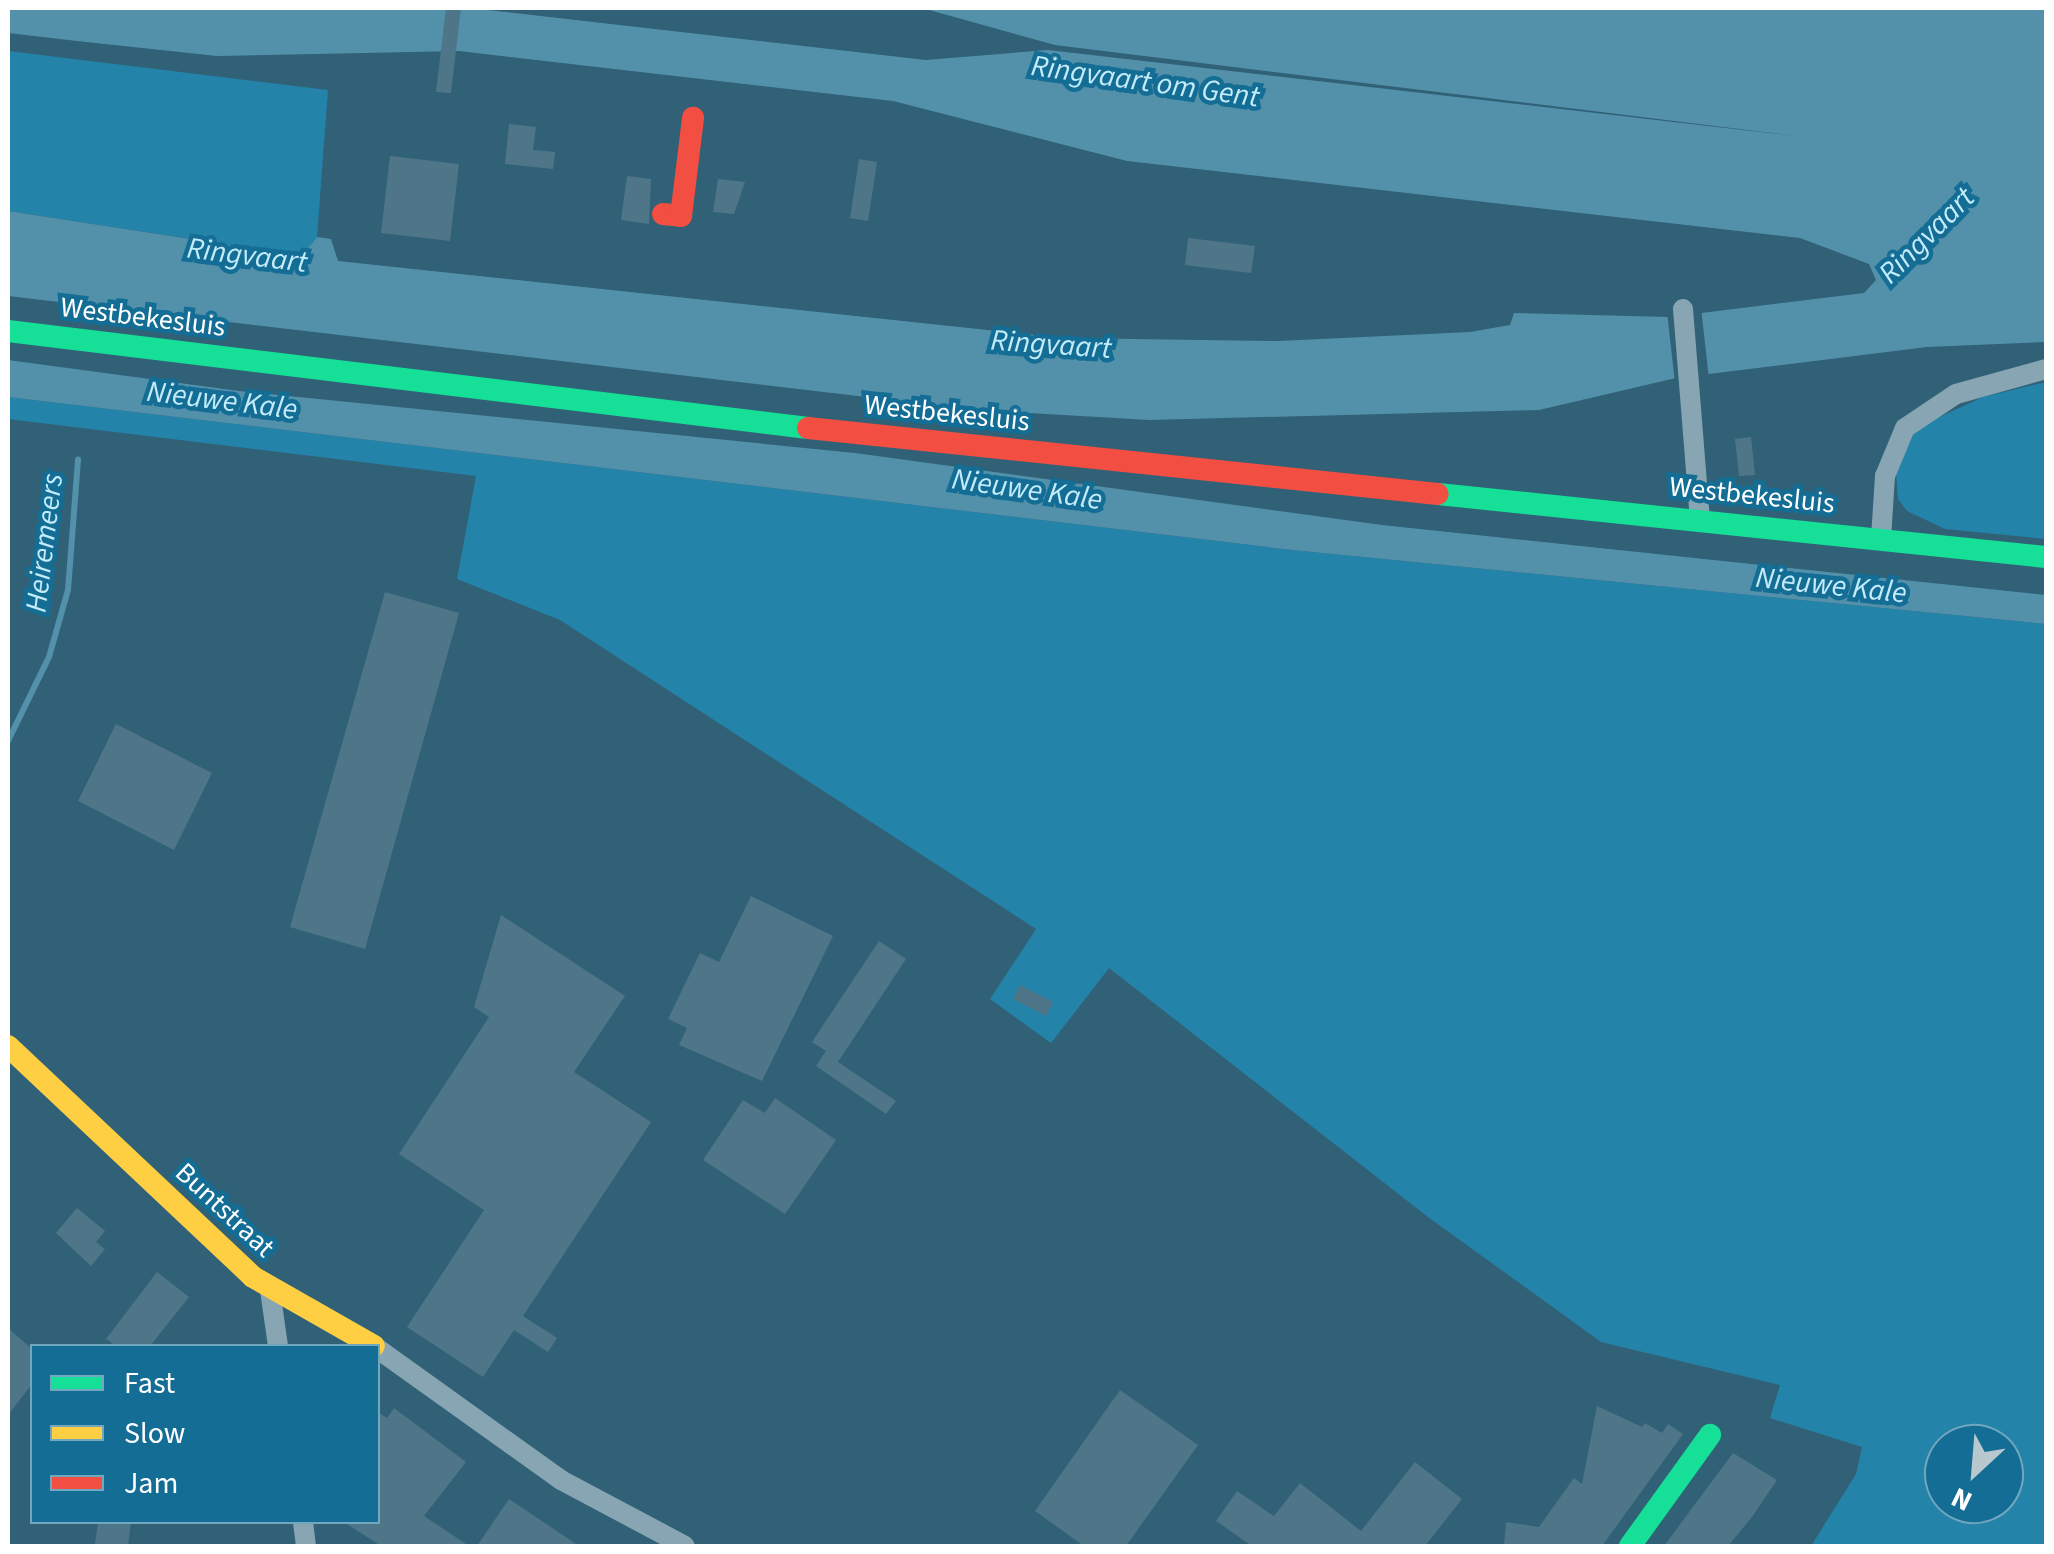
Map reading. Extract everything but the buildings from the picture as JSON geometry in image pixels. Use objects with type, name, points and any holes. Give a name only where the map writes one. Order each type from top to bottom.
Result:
[{"type":"street","points":[[683,207],[693,118]]},
{"type":"street","points":[[1683,309],[1692,382],[1700,520]]},
{"type":"street","name":"Westbekesluis","points":[[8,331],[843,432],[2046,556]]},
{"type":"street","points":[[1881,538],[1885,476],[1905,428],[1956,394],[2046,370]]},
{"type":"street","name":"Buntstraat","points":[[8,1046],[270,1290],[330,1316],[370,1344]]},
{"type":"street","points":[[270,1290],[278,1344]]},
{"type":"street","name":"Buntstraat","points":[[380,1351],[546,1471],[686,1546]]},
{"type":"street","points":[[1630,1546],[1710,1435]]},
{"type":"shaded area","points":[[8,51],[328,90],[317,237],[303,256],[8,211]]},
{"type":"shaded area","points":[[2046,382],[2046,539],[1945,529],[1907,511],[1898,499],[1896,472],[1907,440],[1922,425],[1983,397]]},
{"type":"shaded area","points":[[8,397],[1292,550],[2046,624],[2046,1546],[1811,1546],[1856,1474],[1862,1447],[1770,1418],[1780,1385],[1601,1342],[1428,1217],[1109,968],[1051,1043],[990,999],[1036,929],[560,620],[457,579],[476,476],[8,419]]},
{"type":"water","points":[[8,8],[470,8],[926,60],[1048,50],[1804,137],[1055,45],[922,8],[2046,8],[2046,342],[1927,347],[1676,378],[1539,410],[1149,420],[977,410],[8,296],[8,211],[302,256],[317,237],[331,239],[338,261],[1063,338],[1278,341],[1470,332],[1510,325],[1514,313],[1669,317],[1864,293],[1876,280],[1869,264],[1800,238],[1127,161],[893,101],[459,51],[217,56],[8,33]]},
{"type":"water","name":"Nieuwe Kale","points":[[8,360],[239,391],[855,453],[1382,525],[2046,595],[2046,624],[1292,550],[8,397]]},
{"type":"pier","points":[[1701,308],[1709,379],[1675,383],[1667,312]]},
{"type":"waterway","name":"Heiremeers","points":[[8,741],[49,657],[68,590],[78,459]]},
{"type":"traffic: fast","points":[[8,331],[808,428]]},
{"type":"traffic: fast","points":[[1438,494],[2046,557]]},
{"type":"traffic: fast","points":[[1630,1546],[1710,1435]]},
{"type":"traffic: slow","points":[[8,1046],[253,1277],[370,1344]]},
{"type":"traffic: jam","points":[[663,214],[681,216],[693,118]]},
{"type":"traffic: jam","points":[[808,428],[1438,494]]},
{"type":"water label","name":"Ringvaart om Gent","points":[[1145,82]]},
{"type":"water label","name":"Ringvaart","points":[[1927,236]]},
{"type":"water label","name":"Ringvaart","points":[[247,256]]},
{"type":"water label","name":"Ringvaart","points":[[1051,345]]}]
